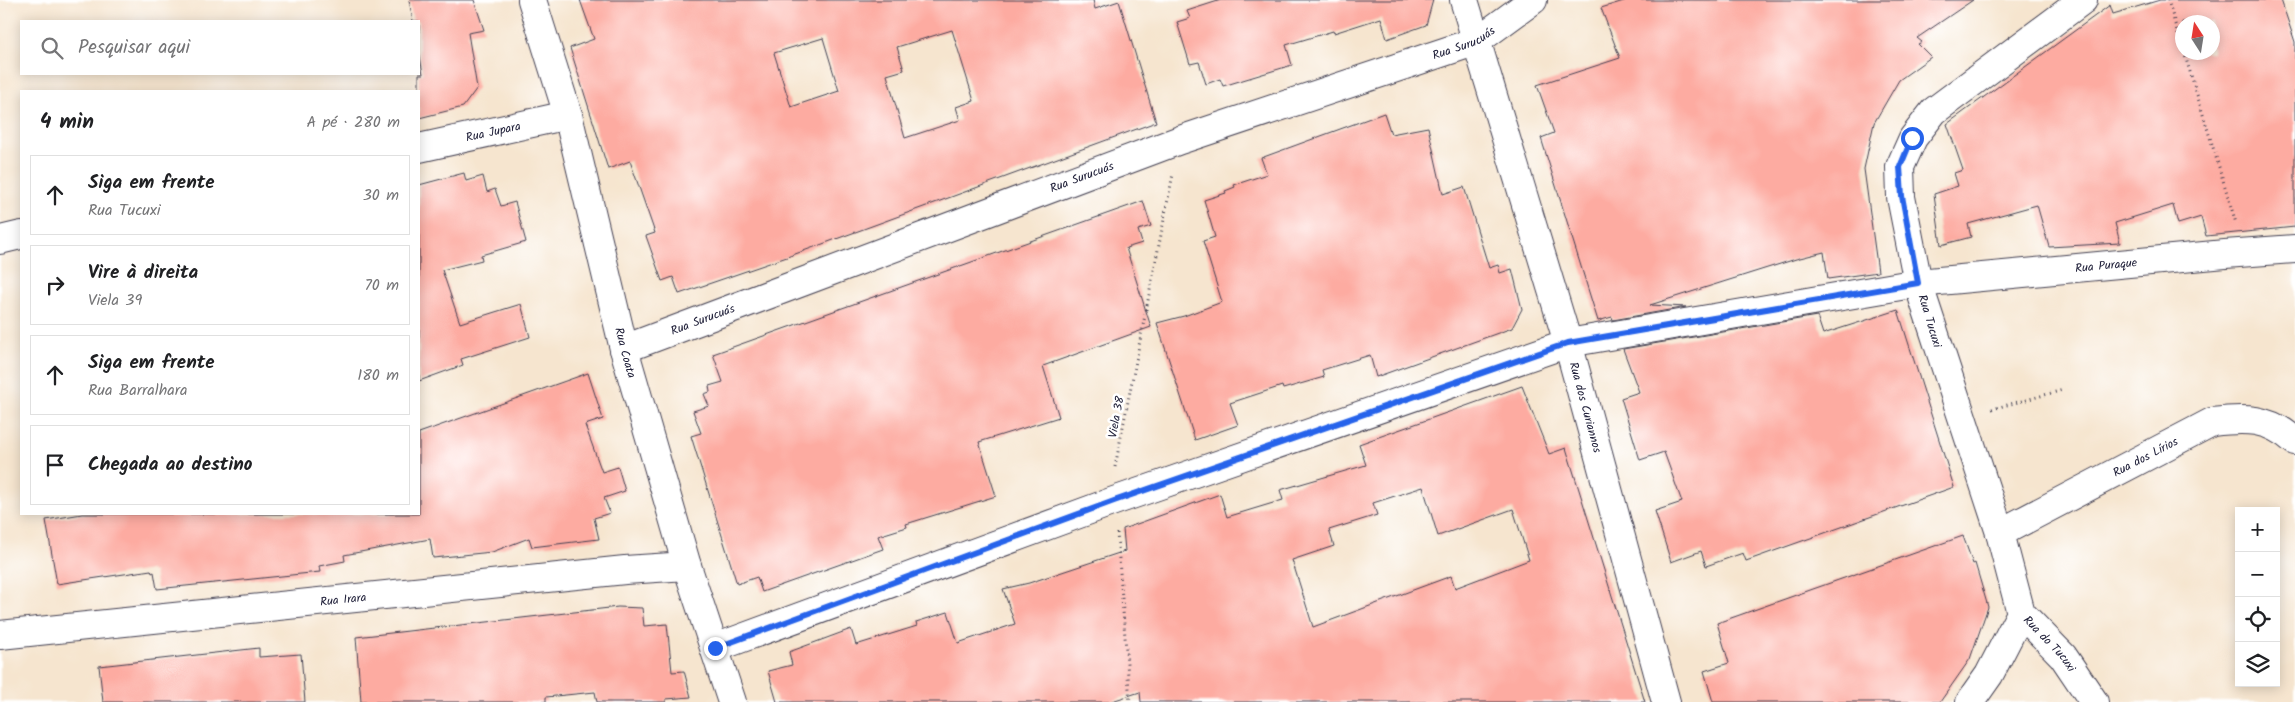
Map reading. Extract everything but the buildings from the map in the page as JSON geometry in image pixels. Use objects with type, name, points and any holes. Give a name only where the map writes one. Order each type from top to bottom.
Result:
[{"type":"street","name":"Rua Coata","points":[[532,0],[568,115],[624,349],[687,566],[732,702]]},
{"type":"street","name":"Rua dos Curiannos","points":[[1464,0],[1568,343],[1666,702]]},
{"type":"street","name":"Rua Surucuás","points":[[624,349],[1180,140],[1477,41],[1533,0]]},
{"type":"street","name":"Rua Tucuxi","points":[[2021,613],[2000,533],[1960,418],[1918,283],[1902,196],[1900,167],[1912,138],[1934,111],[2083,0]]},
{"type":"street","name":"Rua Jupara","points":[[420,148],[568,115]]},
{"type":"street","points":[[0,240],[20,235]]},
{"type":"street","name":"Rua Puraque","points":[[715,648],[1114,501],[1568,343],[1918,283],[2245,252],[2295,249]]},
{"type":"street","name":"Rua dos Lírios","points":[[2000,533],[2212,422],[2245,418],[2271,425],[2295,441]]},
{"type":"street","name":"Rua Irara","points":[[0,635],[625,570],[687,566]]},
{"type":"street","points":[[1970,702],[1989,675],[2021,613]]},
{"type":"street","name":"Rua do Tucuxi","points":[[2021,613],[2063,656],[2094,702]]},
{"type":"path","points":[[2168,0],[2175,24]]},
{"type":"path","points":[[2186,60],[2245,252]]},
{"type":"path","name":"Viela 38","points":[[1130,702],[1113,477],[1180,140]]},
{"type":"path","points":[[1960,418],[2063,390]]},
{"type":"route","points":[[715,648],[1114,501],[1568,343],[1918,283],[1902,196],[1900,167],[1912,138]]}]
